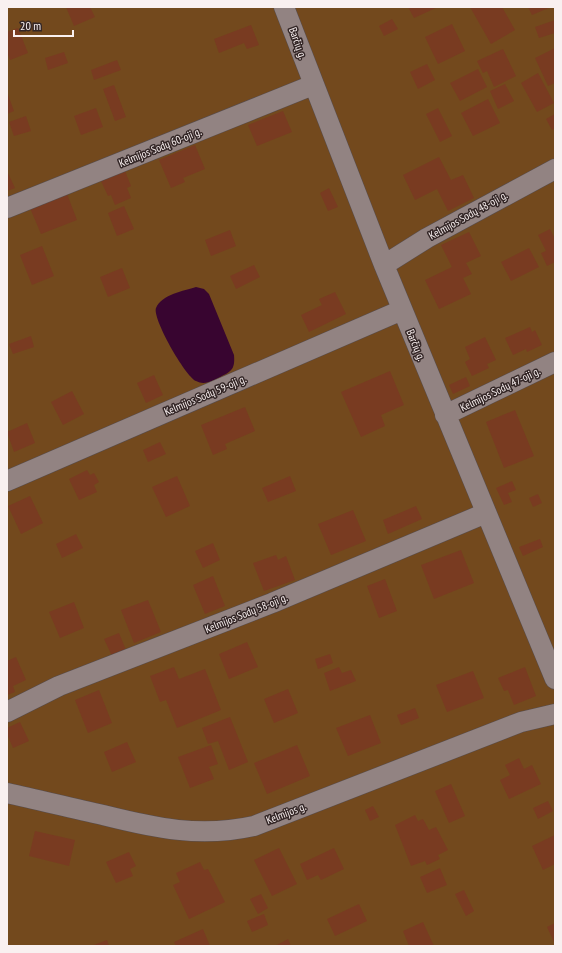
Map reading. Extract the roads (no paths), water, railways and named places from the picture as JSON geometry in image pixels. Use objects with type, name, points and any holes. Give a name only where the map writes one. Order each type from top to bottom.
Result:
[{"type":"street","name":"Barčių g.","points":[[288,9],[313,85],[384,265],[444,415],[555,679]]},
{"type":"street","name":"Kelmijos Sodų 60-oji g.","points":[[7,208],[313,85]]},
{"type":"street","name":"Kelmijos Sodų 48-oji g.","points":[[384,265],[427,238],[555,169]]},
{"type":"street","name":"Kelmijos Sodų 59-oji g.","points":[[7,481],[402,310]]},
{"type":"street","name":"Kelmijos Sodų 47-oji g.","points":[[444,415],[555,362]]},
{"type":"street","name":"Kelmijos Sodų 58-oji g.","points":[[7,712],[59,686],[272,603],[486,513]]},
{"type":"street","name":"Kelmijos g.","points":[[7,793],[150,826],[195,833],[234,830],[254,826],[521,722],[555,714]]}]
